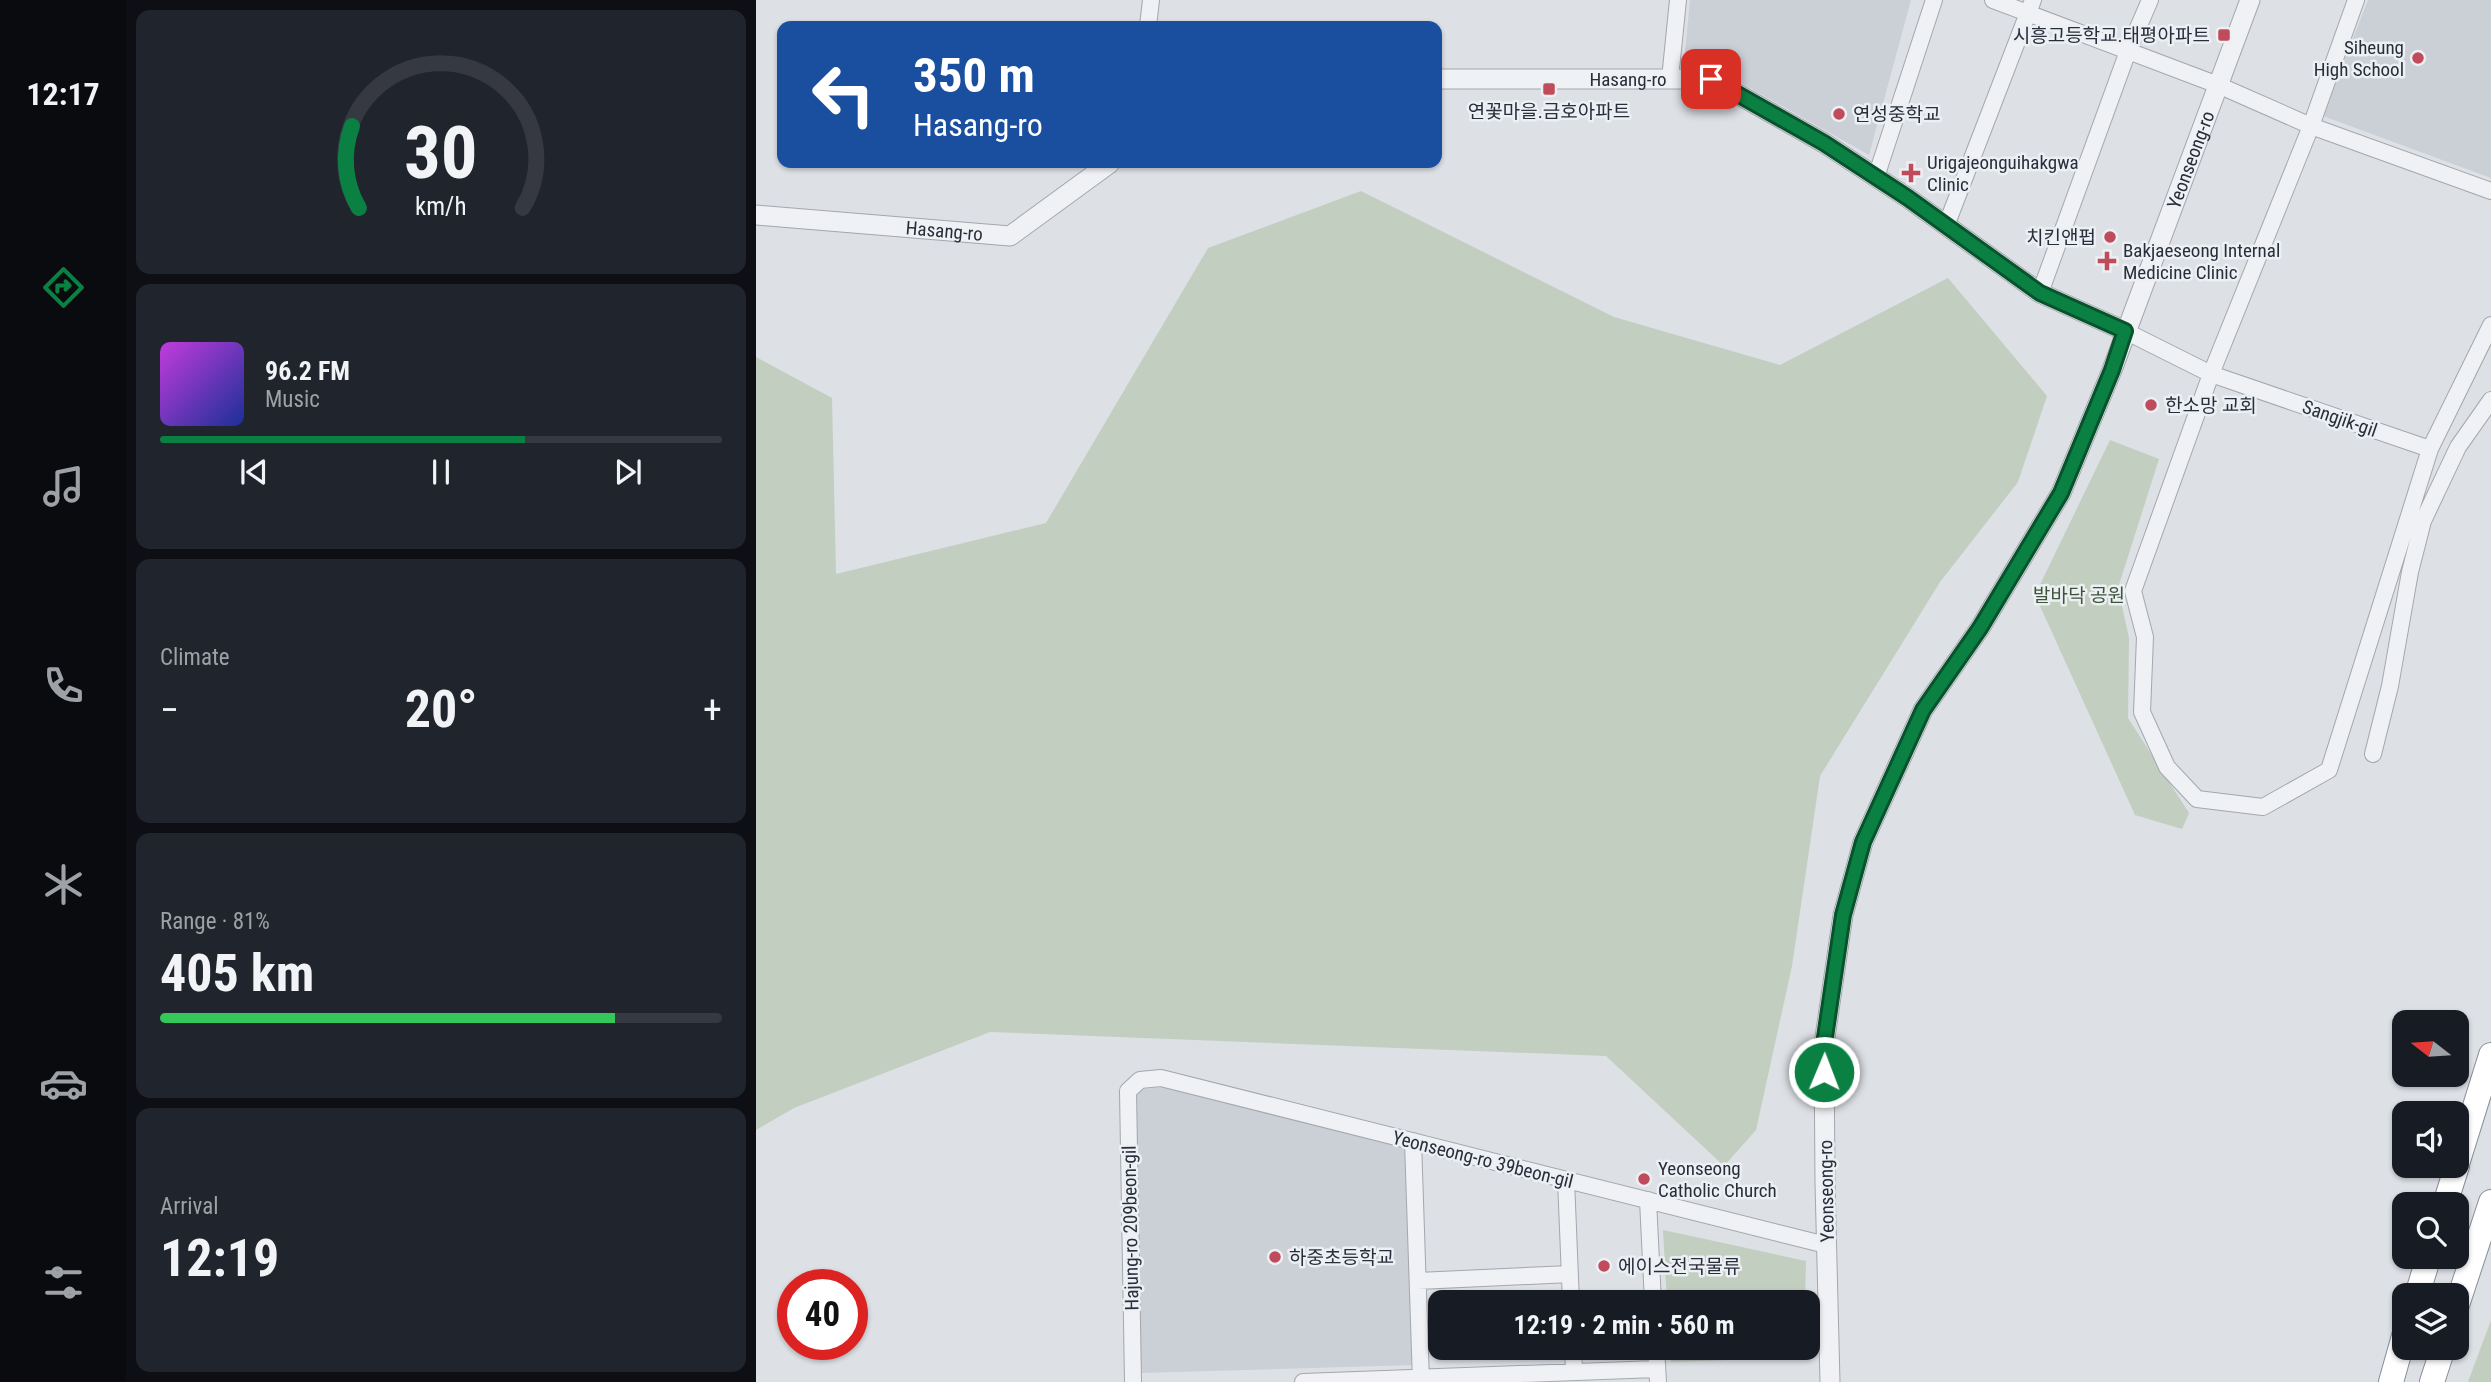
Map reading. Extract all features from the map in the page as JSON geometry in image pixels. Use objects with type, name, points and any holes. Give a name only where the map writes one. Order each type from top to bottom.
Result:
[{"type":"highway","points":[[2469,1126],[2491,1055]]},
{"type":"highway","points":[[2464,1283],[2491,1202]]},
{"type":"highway","points":[[2390,1382],[2397,1360]]},
{"type":"highway","points":[[2432,1382],[2439,1360]]},
{"type":"street","points":[[1148,21],[1151,0]]},
{"type":"street","points":[[1670,79],[1678,0]]},
{"type":"street","points":[[1876,177],[1934,0]]},
{"type":"street","points":[[1993,0],[2030,7],[2128,51],[2218,85],[2311,126],[2491,191]]},
{"type":"street","points":[[2040,293],[2128,51],[2150,0]]},
{"type":"street","name":"Yeonseong-ro","points":[[1830,1382],[1824,1044],[1843,915],[1863,842],[1923,710],[1980,628],[2061,493],[2112,370],[2250,0]]},
{"type":"street","points":[[2356,0],[2311,126],[2211,374],[2133,591],[2145,637],[2142,712],[2167,766],[2197,799],[2263,807],[2329,771],[2430,449],[2491,325]]},
{"type":"street","points":[[1946,226],[2030,7]]},
{"type":"street","name":"Hasang-ro","points":[[1442,79],[1711,79],[1824,143],[2040,293],[2125,331]]},
{"type":"street","name":"Hasang-ro","points":[[756,215],[1010,236],[1103,168]]},
{"type":"street","name":"Sangjik-gil","points":[[2125,331],[2211,374],[2430,449]]},
{"type":"street","points":[[2373,754],[2390,686],[2410,572],[2423,521],[2458,447],[2491,400]]},
{"type":"street","name":"Yeonseong-ro 39beon-gil","points":[[1140,1080],[1161,1079],[1826,1245]]},
{"type":"street","name":"Hajung-ro 209beon-gil","points":[[1133,1382],[1128,1091],[1140,1080]]},
{"type":"street","points":[[1413,1142],[1421,1380]]},
{"type":"street","points":[[1566,1180],[1571,1290]]},
{"type":"street","points":[[1648,1200],[1652,1290]]},
{"type":"street","points":[[1418,1281],[1570,1274]]},
{"type":"street","points":[[1573,1360],[1574,1373]]},
{"type":"street","points":[[1303,1382],[1574,1373],[1657,1376]]},
{"type":"shaded area","name":"연성중학교","points":[[1690,0],[1911,0],[1869,155],[1725,74],[1684,64]]},
{"type":"shaded area","name":"Siheung High School","points":[[2368,0],[2491,0],[2491,178],[2323,116]]},
{"type":"shaded area","name":"하중초등학교","points":[[1162,1087],[1408,1149],[1413,1365],[1141,1373],[1136,1095],[1138,1090]]},
{"type":"green space","points":[[1361,191],[1614,317],[1780,365],[1948,278],[2047,396],[2018,482],[1940,582],[1820,776],[1792,966],[1756,1130],[1724,1166],[1606,1056],[990,1032],[794,1108],[756,1130],[756,357],[832,398],[836,574],[1046,523],[1208,248]]},
{"type":"green space","name":"발바닥 공원","points":[[2110,440],[2159,459],[2118,588],[2129,638],[2128,718],[2189,813],[2182,829],[2135,815],[2035,595]]},
{"type":"green space","points":[[1663,1230],[1806,1261],[1805,1290],[1666,1290]]},
{"type":"green space","points":[[2491,1320],[2491,1382],[2468,1382]]},
{"type":"green space","points":[[1671,1360],[1725,1360],[1671,1362]]},
{"type":"place","name":"시흥고등학교.태평아파트","points":[[2224,35]]},
{"type":"place","name":"Siheung High School","points":[[2418,58]]},
{"type":"place","name":"연꽃마을.금호아파트","points":[[1549,89]]},
{"type":"place","name":"연성중학교","points":[[1839,114]]},
{"type":"place","name":"Urigajeonguihakgwa Clinic","points":[[1911,173]]},
{"type":"place","name":"치킨앤펍","points":[[2110,237]]},
{"type":"place","name":"Bakjaeseong Internal Medicine Clinic","points":[[2107,261]]},
{"type":"place","name":"한소망 교회","points":[[2151,405]]},
{"type":"place","name":"Yeonseong Catholic Church","points":[[1644,1179]]},
{"type":"place","name":"하중초등학교","points":[[1275,1257]]},
{"type":"place","name":"에이스전국물류","points":[[1604,1266]]},
{"type":"route","points":[[1711,79],[1824,143],[1908,198],[2031,288],[2109,326],[2125,331],[2112,370],[2061,493],[1980,628],[1923,710],[1863,842],[1843,915],[1831,986],[1824,1044],[1824,1072]]}]
